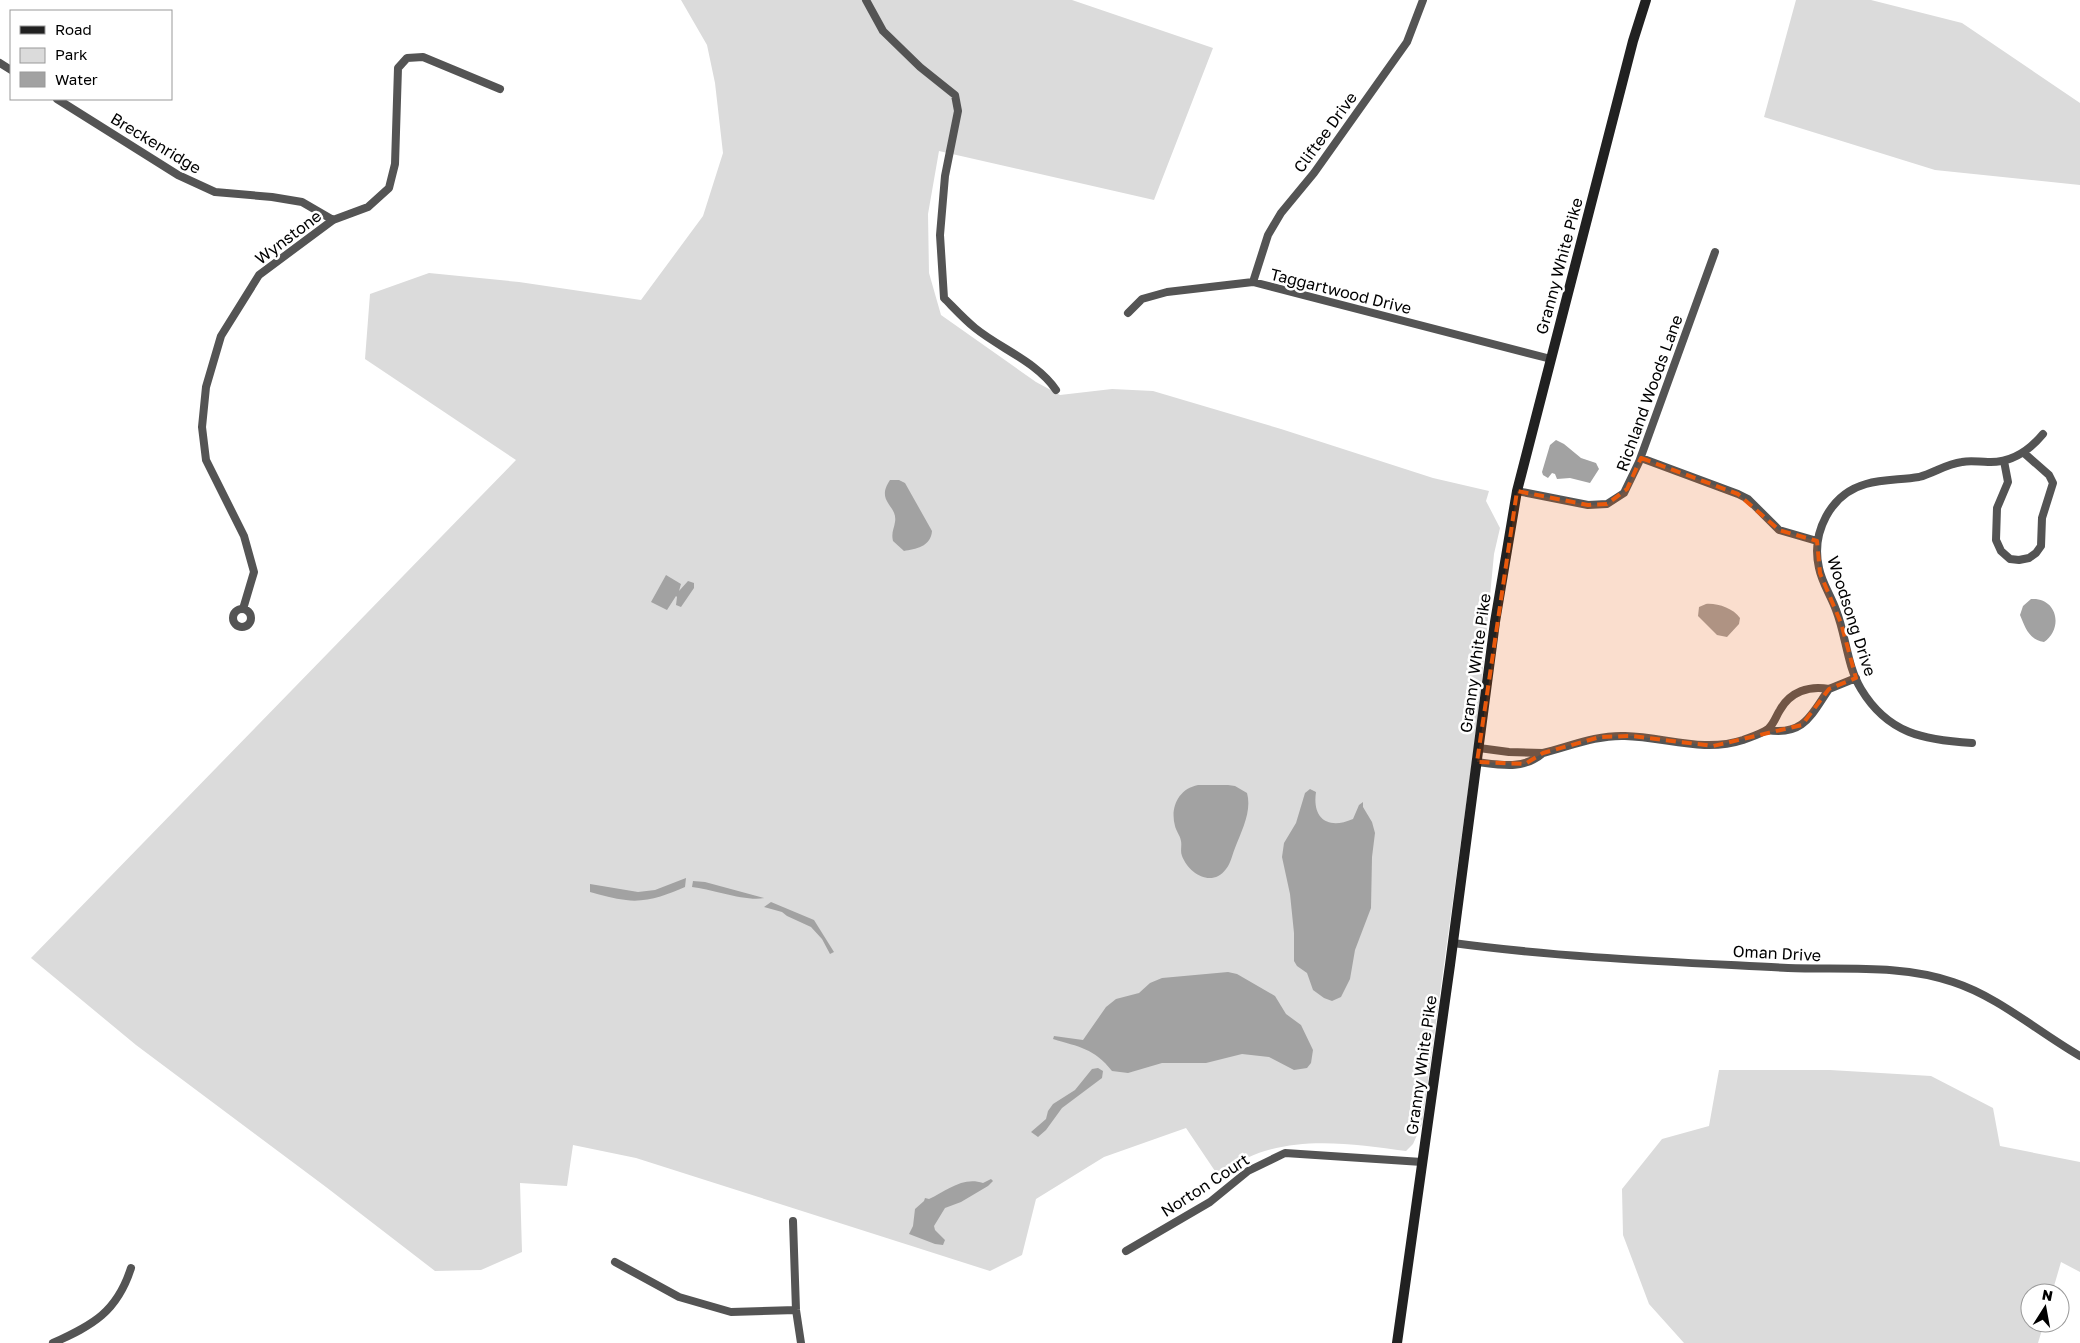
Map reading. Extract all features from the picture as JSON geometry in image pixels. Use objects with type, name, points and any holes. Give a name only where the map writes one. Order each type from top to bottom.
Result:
[{"type":"main road","name":"Granny White Pike","points":[[1398,1343],[1478,762],[1495,622],[1517,490],[1629,57],[1646,0]]},
{"type":"street","points":[[866,0],[883,31],[920,67],[955,95],[958,111],[945,176],[940,235],[944,298],[975,328],[1026,362],[1056,390]]},
{"type":"street","name":"Cliftee Drive","points":[[1253,282],[1272,228],[1407,42],[1424,0]]},
{"type":"street","name":"Wynstone","points":[[244,609],[254,572],[244,536],[206,460],[202,427],[206,387],[221,336],[259,275],[333,220],[368,207],[389,188],[395,164],[398,68],[407,58],[423,57],[500,89]]},
{"type":"street","name":"Breckenridge","points":[[59,100],[178,175],[215,192],[272,197],[302,202],[333,220]]},
{"type":"street","name":"Richland Woods Lane","points":[[1517,490],[1588,505],[1607,504],[1618,499],[1627,489],[1641,458],[1715,252]]},
{"type":"street","name":"Taggartwood Drive","points":[[1128,313],[1142,299],[1167,292],[1253,282],[1551,359]]},
{"type":"street","name":"Woodsong Drive","points":[[1972,743],[1931,740],[1899,727],[1874,706],[1856,678],[1841,623],[1820,573],[1817,558],[1817,541],[1822,524],[1831,508],[1845,494],[1861,486],[1873,482],[1918,477],[1962,462],[2004,461],[2024,453],[2043,434]]},
{"type":"street","points":[[2004,461],[2008,482],[1997,508],[1997,543],[2007,557],[2014,560],[2024,560],[2033,555],[2041,546],[2042,518],[2053,484],[2046,472],[2024,453]]},
{"type":"street","points":[[1641,458],[1738,494],[1748,500],[1779,530],[1817,541]]},
{"type":"street","points":[[1766,730],[1786,701],[1796,693],[1815,687],[1829,689],[1856,678]]},
{"type":"street","points":[[1479,748],[1509,752],[1543,753],[1600,737],[1632,736],[1706,746],[1736,742],[1766,730],[1786,731],[1802,725],[1812,715],[1829,689]]},
{"type":"street","points":[[1478,762],[1518,765],[1536,760],[1543,753]]},
{"type":"street","name":"Oman Drive","points":[[1453,943],[1527,952],[1725,965],[1873,970],[1937,977],[1960,984],[1983,995],[2080,1056]]},
{"type":"street","name":"Norton Court","points":[[1126,1251],[1210,1202],[1248,1171],[1285,1153],[1422,1162]]},
{"type":"street","points":[[793,1220],[796,1310],[801,1343]]},
{"type":"street","points":[[615,1262],[679,1297],[731,1312],[796,1310]]},
{"type":"street","points":[[53,1343],[79,1332],[111,1308],[125,1287],[131,1268]]},
{"type":"highlighted area","points":[[1641,458],[1738,494],[1779,530],[1817,541],[1820,573],[1841,623],[1856,678],[1829,689],[1802,725],[1713,746],[1632,736],[1600,737],[1543,753],[1525,764],[1477,762],[1517,491],[1588,505],[1607,504],[1627,489]]},
{"type":"green space","points":[[681,0],[1072,0],[1213,48],[1154,200],[939,151],[928,214],[929,273],[941,315],[1036,382],[1060,395],[1112,389],[1153,391],[1281,429],[1433,478],[1489,491],[1486,501],[1500,528],[1494,554],[1479,711],[1422,1124],[1413,1144],[1406,1151],[1325,1143],[1285,1146],[1243,1160],[1219,1177],[1186,1128],[1104,1157],[1036,1199],[1022,1255],[990,1271],[636,1158],[573,1145],[567,1186],[520,1183],[522,1252],[481,1270],[435,1271],[136,1045],[31,958],[516,460],[365,359],[370,294],[429,273],[519,282],[641,300],[703,216],[723,153],[715,83],[707,45]]},
{"type":"green space","points":[[1796,0],[1871,0],[1962,23],[2080,103],[2080,185],[1935,170],[1764,117]]},
{"type":"green space","points":[[1719,1070],[1830,1070],[1931,1076],[1993,1108],[2000,1146],[2080,1162],[2080,1272],[2061,1262],[2055,1283],[2020,1283],[2020,1333],[2041,1333],[2038,1343],[1684,1343],[1649,1304],[1623,1235],[1622,1189],[1662,1139],[1709,1126]]},
{"type":"water","points":[[1556,440],[1581,458],[1596,463],[1599,469],[1590,483],[1570,478],[1557,479],[1555,474],[1552,473],[1548,478],[1543,475],[1542,472],[1550,445]]},
{"type":"water","points":[[890,480],[899,480],[905,483],[932,531],[926,544],[904,551],[893,541],[892,533],[895,516],[885,493]]},
{"type":"water","points":[[666,575],[681,584],[679,591],[688,581],[694,583],[694,588],[681,607],[676,605],[676,596],[667,610],[651,602]]},
{"type":"water","points":[[2031,599],[2047,603],[2055,614],[2056,622],[2054,629],[2044,642],[2031,636],[2020,615],[2023,606]]},
{"type":"water","points":[[1706,604],[1724,607],[1733,611],[1740,618],[1739,624],[1727,637],[1717,635],[1698,616],[1699,607]]},
{"type":"water","points":[[1198,785],[1235,786],[1247,793],[1248,807],[1246,820],[1230,862],[1220,875],[1214,878],[1208,878],[1195,873],[1185,863],[1181,854],[1181,841],[1174,819],[1177,800],[1185,791]]},
{"type":"water","points":[[1310,789],[1316,792],[1315,801],[1319,815],[1329,822],[1344,822],[1353,819],[1359,805],[1363,802],[1363,807],[1372,822],[1375,833],[1372,857],[1371,908],[1355,950],[1350,979],[1341,997],[1332,1001],[1313,990],[1307,973],[1297,966],[1294,961],[1294,933],[1290,894],[1282,857],[1284,843],[1296,823],[1305,793]]},
{"type":"water","points":[[686,878],[685,887],[648,899],[633,901],[590,892],[590,884],[638,892],[655,890]]},
{"type":"water","points":[[693,881],[705,882],[764,898],[739,897],[692,887]]},
{"type":"water","points":[[771,902],[814,920],[834,952],[830,954],[822,939],[811,927],[782,912],[764,907]]},
{"type":"water","points":[[1228,972],[1237,974],[1275,996],[1286,1014],[1301,1025],[1313,1050],[1311,1063],[1307,1068],[1294,1070],[1269,1057],[1242,1054],[1206,1063],[1162,1063],[1128,1073],[1112,1071],[1099,1057],[1086,1049],[1053,1039],[1054,1036],[1083,1040],[1106,1007],[1116,999],[1139,993],[1150,983],[1162,978]]},
{"type":"water","points":[[1098,1068],[1103,1071],[1102,1078],[1062,1108],[1046,1130],[1038,1137],[1031,1132],[1046,1119],[1048,1111],[1053,1104],[1075,1090],[1092,1069]]},
{"type":"water","points":[[991,1179],[993,1181],[988,1186],[961,1202],[945,1208],[934,1226],[935,1230],[945,1240],[943,1245],[935,1244],[909,1234],[913,1226],[915,1209],[925,1198],[929,1199],[962,1183],[976,1181],[983,1183]]}]
